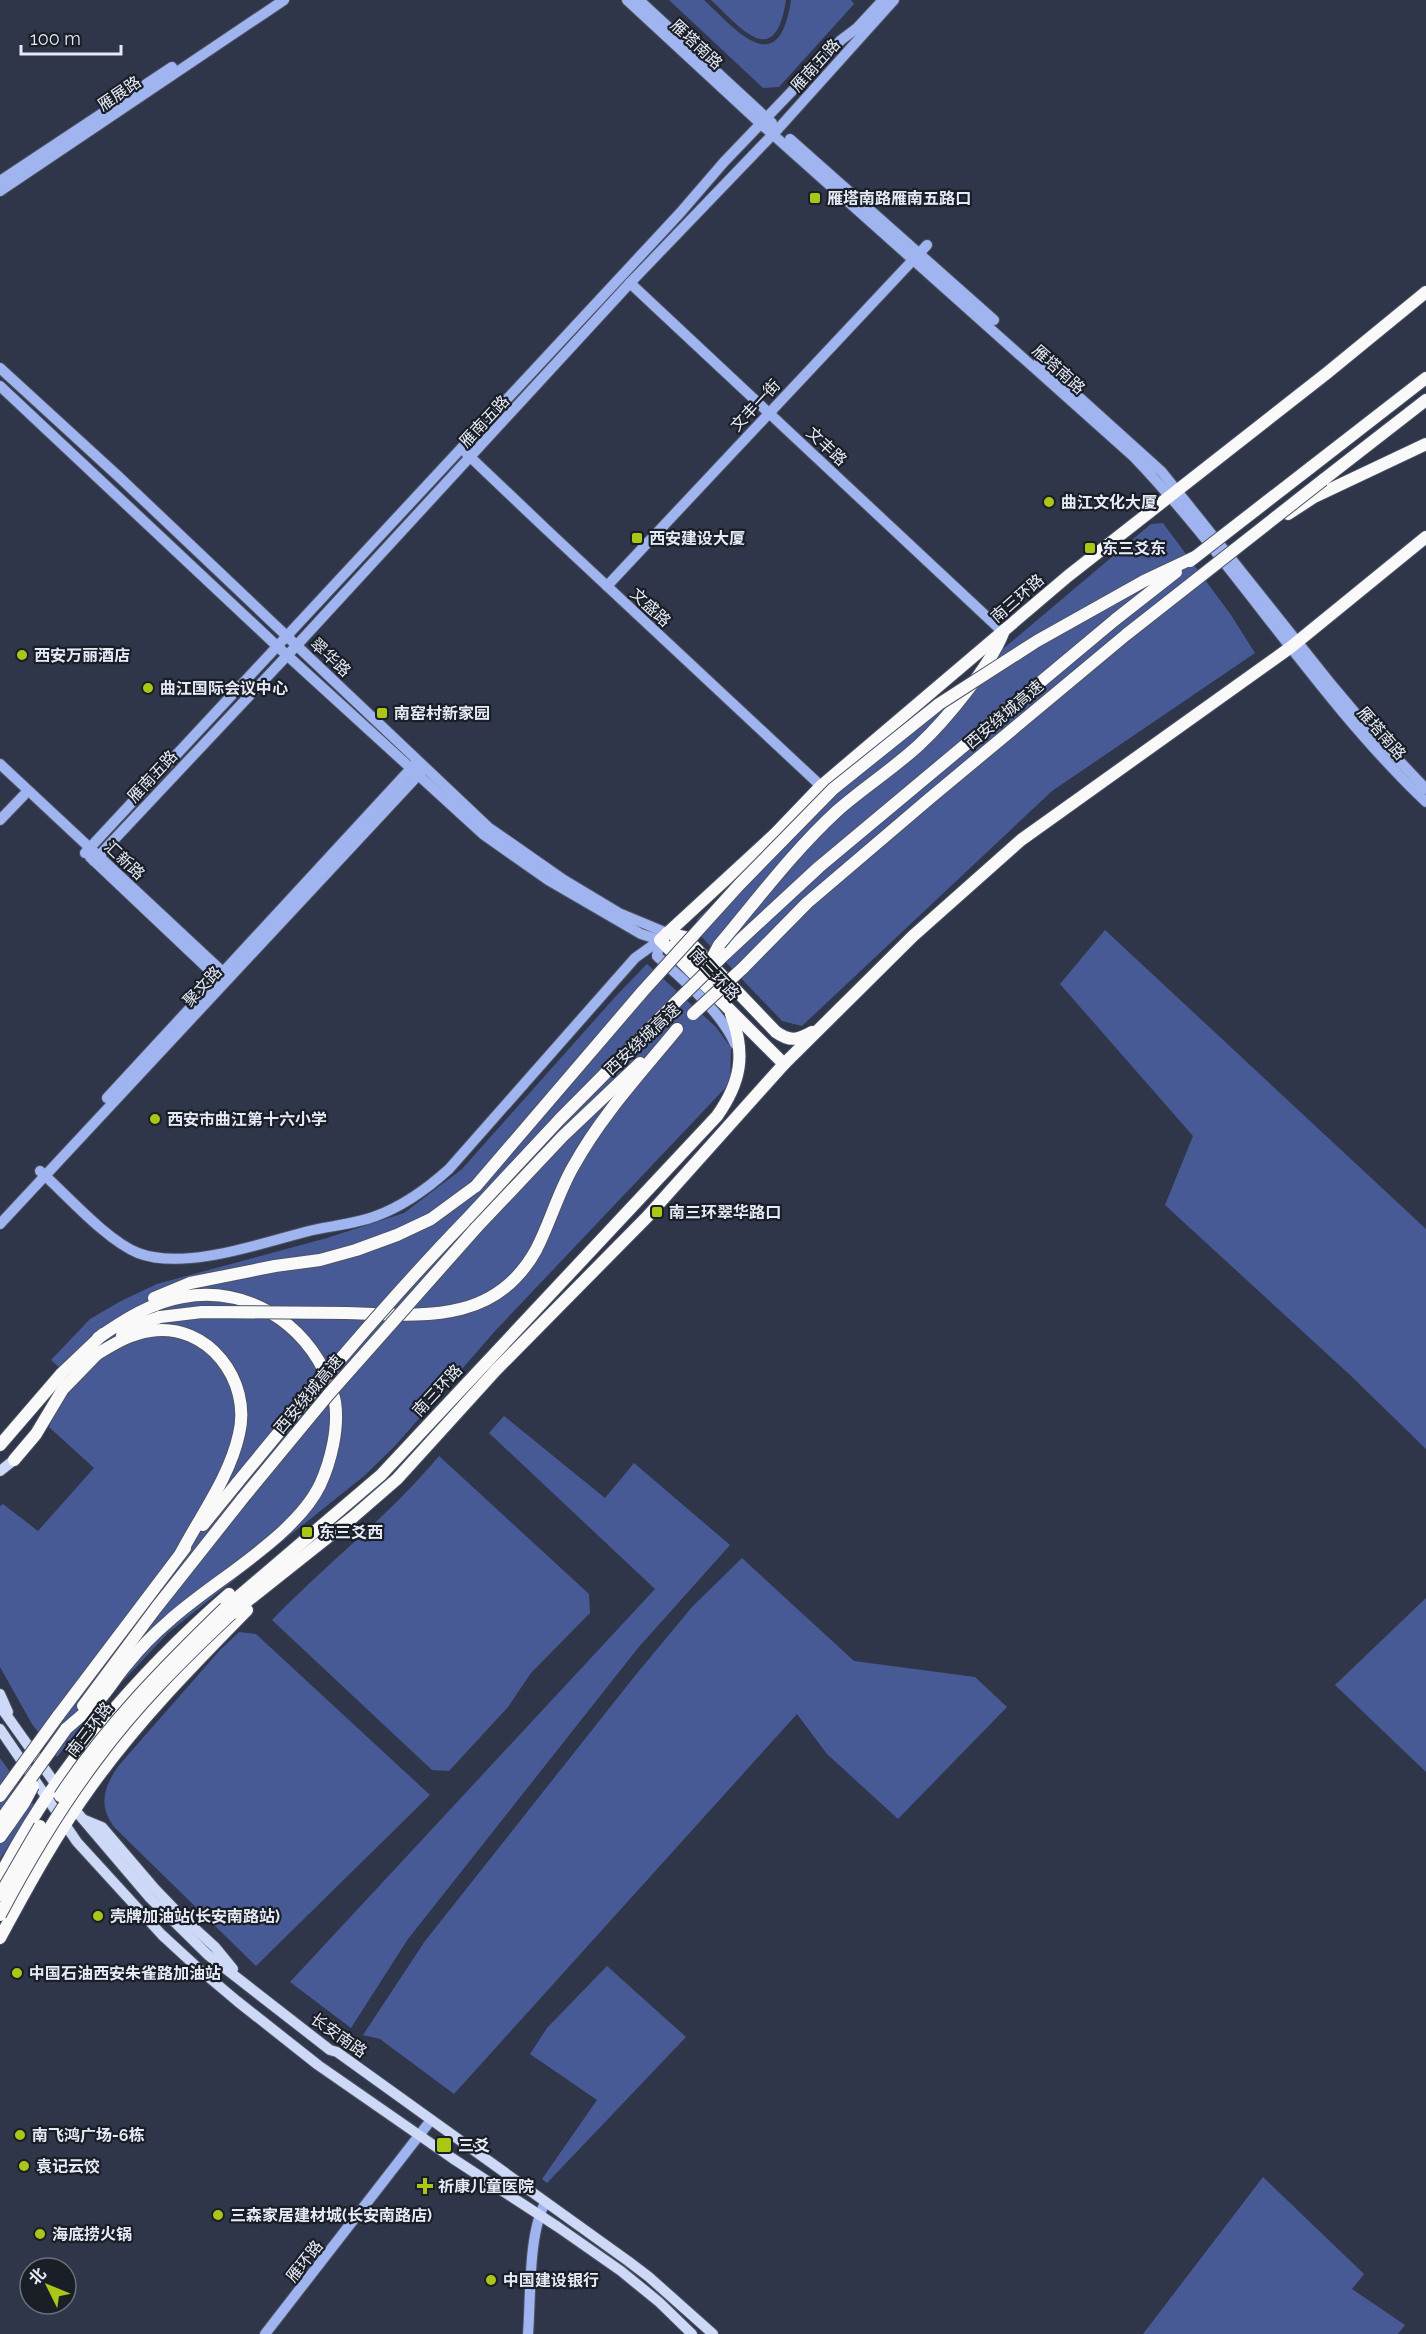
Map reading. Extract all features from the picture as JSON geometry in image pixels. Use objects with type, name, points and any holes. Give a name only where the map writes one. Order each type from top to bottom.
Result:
[{"type":"highway","name":"南三环路","points":[[0,1895],[31,1840],[93,1749],[165,1667],[293,1550],[381,1475],[717,1116],[731,1095],[738,1071],[739,1038],[729,1010],[663,936],[775,834],[821,786],[1068,576],[1327,373],[1426,291]]},
{"type":"highway","name":"西安绕城高速","points":[[0,1796],[118,1634],[316,1386],[426,1262],[597,1081],[725,954],[819,867],[1116,619],[1426,378]]},
{"type":"highway","name":"西安绕城高速","points":[[0,1821],[156,1608],[327,1395],[476,1228],[555,1144],[742,968],[807,903],[928,799],[1127,634],[1426,400]]},
{"type":"highway","points":[[1249,538],[1314,497],[1426,444]]},
{"type":"highway","name":"南三环路","points":[[0,1914],[37,1846],[98,1757],[171,1672],[228,1611],[281,1575],[397,1479],[496,1370],[647,1217],[788,1060],[897,951],[1021,840],[1294,645],[1426,537]]},
{"type":"highway","points":[[0,1445],[62,1373],[98,1338],[127,1314],[160,1295],[190,1283],[275,1266],[320,1260],[356,1250],[397,1235],[430,1219],[476,1186],[643,991],[739,885],[833,789],[939,704],[1037,641],[1144,581],[1195,557]]},
{"type":"highway","points":[[703,976],[719,945],[782,868],[838,810],[920,744],[965,693],[996,650],[1003,632]]},
{"type":"highway","points":[[663,936],[685,937],[787,1040],[799,1040],[822,1027]]},
{"type":"highway","points":[[663,936],[788,1060]]},
{"type":"highway","points":[[729,1010],[788,1060]]},
{"type":"highway","points":[[14,1460],[36,1434],[63,1389],[93,1357],[134,1326],[160,1317],[202,1312],[426,1315],[464,1309],[484,1301],[503,1289],[523,1270],[536,1249],[567,1176],[600,1121],[677,1029]]},
{"type":"highway","points":[[66,1729],[100,1698],[129,1662],[169,1621],[270,1543],[298,1516],[319,1487],[330,1459],[335,1426],[335,1401],[324,1371],[307,1342],[290,1325],[268,1311],[245,1301],[222,1296],[184,1296],[158,1303],[120,1323],[98,1338]]},
{"type":"highway","points":[[93,1357],[126,1337],[151,1331],[168,1331],[188,1335],[206,1344],[223,1359],[240,1395],[242,1417],[239,1434],[226,1471],[181,1553]]},
{"type":"highway","points":[[0,1876],[21,1836],[55,1783],[150,1670],[207,1613],[263,1565],[293,1550]]},
{"type":"highway","points":[[0,1938],[64,1826],[79,1815],[121,1746],[181,1677],[281,1575]]},
{"type":"highway","points":[[0,1837],[24,1803],[48,1755]]},
{"type":"main road","name":"雁展路","points":[[0,181],[272,0]]},
{"type":"main road","name":"雁展路","points":[[0,191],[284,0]]},
{"type":"main road","name":"雁塔南路","points":[[627,0],[1162,472],[1172,493],[1294,645],[1361,734],[1426,802]]},
{"type":"main road","name":"雁塔南路","points":[[639,0],[764,121]]},
{"type":"main road","name":"雁南五路","points":[[92,854],[287,637],[764,121],[883,0]]},
{"type":"main road","name":"雁南五路","points":[[92,854],[297,645],[894,0]]},
{"type":"main road","name":"文丰一街","points":[[607,586],[927,245]]},
{"type":"main road","name":"文丰路","points":[[630,283],[1003,632]]},
{"type":"main road","name":"翠华路","points":[[0,368],[297,645],[418,768]]},
{"type":"main road","name":"翠华路","points":[[0,386],[278,647],[488,827],[530,858],[619,913],[663,936]]},
{"type":"main road","name":"文盛路","points":[[462,448],[821,786]]},
{"type":"main road","name":"雁塔南路","points":[[1294,645],[1426,789]]},
{"type":"main road","name":"汇新路","points":[[0,764],[224,978]]},
{"type":"main road","name":"聚文路","points":[[0,1224],[43,1173],[418,768]]},
{"type":"main road","name":"汇新路","points":[[0,772],[92,854]]},
{"type":"main road","points":[[0,820],[24,795]]},
{"type":"main road","points":[[663,936],[657,956],[729,1029],[740,1055]]},
{"type":"main road","points":[[43,1173],[123,1245],[138,1253],[159,1259],[200,1258],[374,1216],[403,1203],[431,1186],[449,1170],[635,958],[663,936]]},
{"type":"main road","name":"聚文路","points":[[0,1215],[43,1173]]},
{"type":"main road","points":[[0,1471],[14,1460]]},
{"type":"main road","points":[[0,1694],[15,1728]]},
{"type":"main road","name":"长安南路","points":[[0,1706],[79,1815],[150,1898],[208,1954],[330,2050],[337,2052],[642,2272],[712,2334]]},
{"type":"main road","points":[[2,1733],[64,1826],[147,1919],[199,1969],[318,2065],[538,2216],[590,2248],[635,2282],[692,2334]]},
{"type":"main road","name":"雁环路","points":[[272,2334],[369,2213],[434,2122]]},
{"type":"main road","name":"雁环路","points":[[265,2334],[423,2137]]},
{"type":"main road","points":[[528,2334],[535,2238],[538,2216],[545,2203]]},
{"type":"shaded area","points":[[669,0],[704,0],[743,35],[755,42],[767,44],[777,39],[785,25],[791,0],[851,0],[854,4],[779,87],[763,88]]},
{"type":"shaded area","points":[[711,0],[786,0],[781,22],[774,34],[765,39],[756,38],[745,31]]},
{"type":"shaded area","points":[[1163,523],[1231,615],[1255,653],[1052,791],[802,1026],[782,1021],[698,933],[697,919],[914,724],[1151,524]]},
{"type":"shaded area","points":[[1105,930],[1426,1229],[1426,1449],[1350,1375],[1165,1205],[1193,1136],[1060,984]]},
{"type":"shaded area","points":[[647,964],[716,1027],[731,1048],[730,1083],[495,1331],[395,1446],[364,1476],[168,1633],[92,1714],[57,1757],[32,1724],[0,1667],[0,1506],[3,1504],[38,1531],[94,1468],[49,1427],[62,1399],[75,1382],[51,1360],[90,1319],[157,1284],[327,1238],[404,1213],[462,1169]]},
{"type":"shaded area","points":[[504,1416],[605,1498],[634,1463],[730,1545],[638,1648],[408,1939],[351,2028],[290,1982],[655,1589],[489,1433]]},
{"type":"shaded area","points":[[439,1456],[589,1594],[590,1613],[531,1673],[508,1707],[449,1771],[432,1770],[272,1620],[399,1499]]},
{"type":"shaded area","points":[[742,1558],[854,1661],[975,1677],[1007,1707],[898,1819],[827,1754],[797,1714],[454,2094],[380,2039],[363,2035],[425,1941],[634,1677],[692,1607]]},
{"type":"shaded area","points":[[1426,1598],[1426,1772],[1335,1685]]},
{"type":"shaded area","points":[[239,1632],[256,1634],[430,1795],[256,1966],[115,1828],[109,1820],[104,1803],[110,1780],[120,1764],[220,1650]]},
{"type":"shaded area","points":[[0,1758],[34,1805],[0,1859]]},
{"type":"shaded area","points":[[607,1966],[686,2037],[547,2183],[542,2179],[597,2100],[530,2054],[547,2028]]},
{"type":"shaded area","points":[[1263,2177],[1364,2274],[1352,2289],[1405,2325],[1398,2334],[1143,2334]]},
{"type":"place","name":"雁塔南路雁南五路口","points":[[815,198]]},
{"type":"place","name":"曲江文化大厦","points":[[1049,502]]},
{"type":"place","name":"西安建设大厦","points":[[637,538]]},
{"type":"place","name":"东三爻东","points":[[1090,548]]},
{"type":"place","name":"西安万丽酒店","points":[[22,655]]},
{"type":"place","name":"曲江国际会议中心","points":[[148,688]]},
{"type":"place","name":"南窑村新家园","points":[[382,713]]},
{"type":"place","name":"西安市曲江第十六小学","points":[[155,1119]]},
{"type":"place","name":"南三环翠华路口","points":[[657,1212]]},
{"type":"place","name":"东三爻西","points":[[307,1532]]},
{"type":"place","name":"壳牌加油站(长安南路站)","points":[[98,1916]]},
{"type":"place","name":"中国石油西安朱雀路加油站","points":[[17,1973]]},
{"type":"place","name":"南飞鸿广场-6栋","points":[[20,2135]]},
{"type":"place","name":"三爻","points":[[444,2145]]},
{"type":"place","name":"袁记云饺","points":[[24,2166]]},
{"type":"place","name":"祈康儿童医院","points":[[425,2186]]},
{"type":"place","name":"三森家居建材城(长安南路店)","points":[[218,2215]]},
{"type":"place","name":"海底捞火锅","points":[[40,2234]]},
{"type":"place","name":"中国建设银行","points":[[491,2280]]}]
